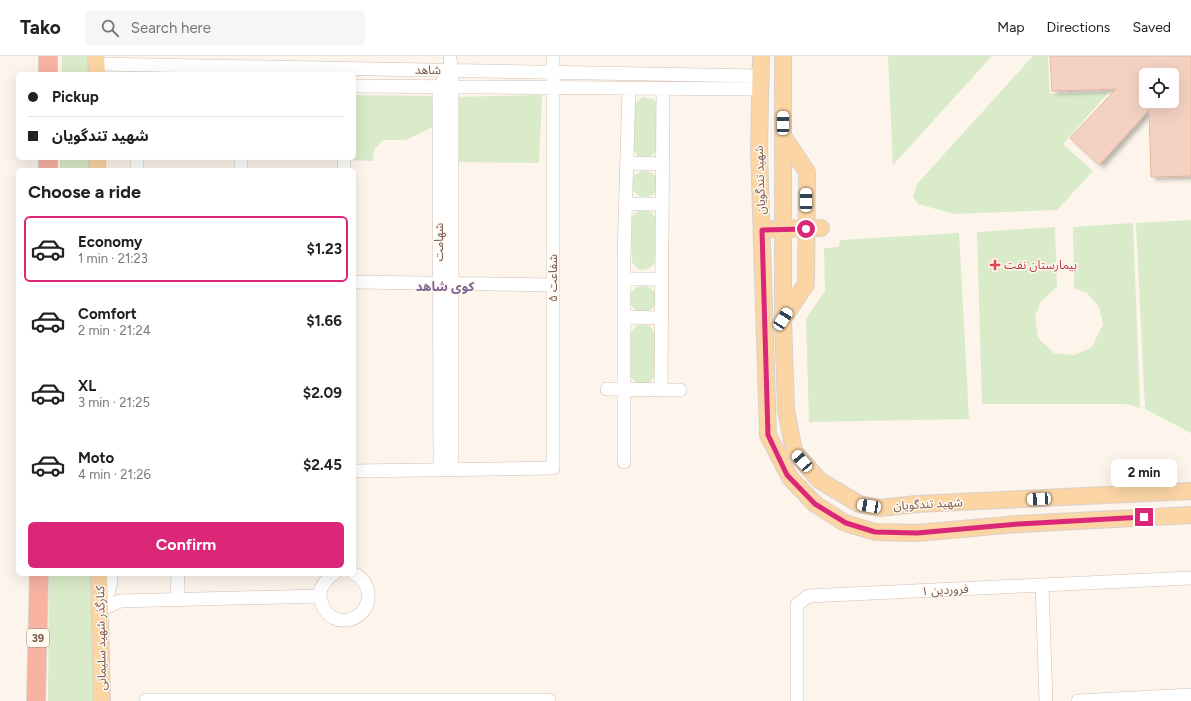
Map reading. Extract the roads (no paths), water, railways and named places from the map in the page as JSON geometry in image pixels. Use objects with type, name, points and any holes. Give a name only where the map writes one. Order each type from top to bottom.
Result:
[{"type":"highway","points":[[48,56],[48,72]]},
{"type":"highway","name":"39","points":[[36,701],[38,576]]},
{"type":"main road","name":"شهید تندگویان","points":[[761,56],[759,148],[768,435],[790,478],[815,504],[833,516],[846,523],[875,532],[917,533],[1019,524],[1191,515]]},
{"type":"main road","name":"شهید تندگویان","points":[[783,56],[783,319],[786,410],[794,451],[819,480],[859,504],[878,508],[917,504],[1191,492]]},
{"type":"main road","points":[[783,136],[806,172],[814,228],[806,284],[783,319]]},
{"type":"main road","points":[[762,230],[814,228]]},
{"type":"main road","points":[[768,412],[786,410]]},
{"type":"main road","points":[[875,532],[878,508]]},
{"type":"main road","name":"کنارگذر شهید سلیمانی","points":[[99,576],[102,701]]},
{"type":"street","points":[[445,87],[450,70],[450,56]]},
{"type":"street","name":"شفاعت ۵","points":[[446,470],[553,468],[553,56]]},
{"type":"street","name":"شاهد","points":[[96,65],[345,66],[552,72],[760,83]]},
{"type":"street","name":"شاهد","points":[[356,86],[663,89],[760,83]]},
{"type":"street","name":"شهامت","points":[[445,87],[446,470]]},
{"type":"street","points":[[624,462],[624,279],[629,88]]},
{"type":"street","points":[[661,390],[663,89]]},
{"type":"street","points":[[627,163],[663,164]]},
{"type":"street","points":[[626,204],[662,204]]},
{"type":"street","points":[[624,279],[662,279]]},
{"type":"street","points":[[356,282],[553,285]]},
{"type":"street","points":[[624,317],[662,318]]},
{"type":"street","points":[[606,389],[680,390]]},
{"type":"street","points":[[356,471],[446,470]]},
{"type":"street","points":[[332,576],[322,585],[319,596],[325,612],[336,620],[350,620],[362,613],[369,601],[367,587],[359,576],[356,575]]},
{"type":"street","points":[[100,610],[108,596],[112,576]]},
{"type":"street","points":[[177,599],[178,576]]},
{"type":"street","name":"فروردین ۱","points":[[798,701],[797,605],[808,596],[1191,578]]},
{"type":"street","points":[[1042,585],[1046,701]]},
{"type":"street","points":[[100,610],[120,601],[319,596]]},
{"type":"street","points":[[1078,701],[1191,695]]},
{"type":"street","points":[[146,700],[549,700]]},
{"type":"place","name":"بیمارستان نفت","points":[[995,265]]},
{"type":"district","name":"کوی شاهد","points":[[445,286]]}]
